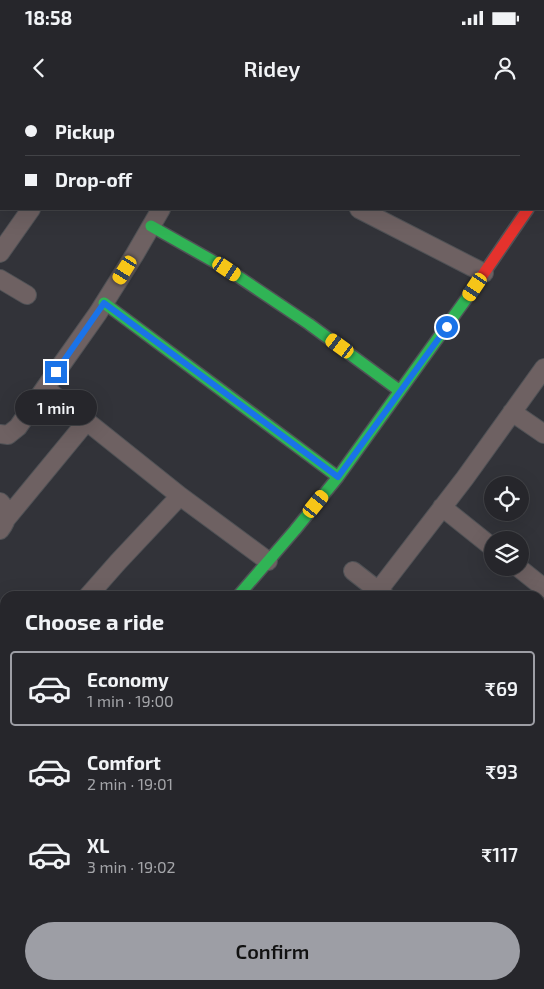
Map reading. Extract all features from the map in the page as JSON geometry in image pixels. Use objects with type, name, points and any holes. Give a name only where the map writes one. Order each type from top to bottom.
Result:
[{"type":"street","points":[[0,253],[30,210]]},
{"type":"street","points":[[0,434],[8,435],[18,427],[104,303],[160,210]]},
{"type":"street","points":[[361,210],[484,273]]},
{"type":"street","points":[[242,591],[338,477],[447,327],[527,210]]},
{"type":"street","points":[[151,226],[227,269],[310,324],[400,391]]},
{"type":"street","points":[[0,279],[27,295]]},
{"type":"street","points":[[104,303],[338,477]]},
{"type":"street","points":[[383,591],[544,368]]},
{"type":"street","points":[[45,388],[180,496],[268,561]]},
{"type":"street","points":[[512,412],[544,434]]},
{"type":"street","points":[[2,517],[87,422]]},
{"type":"street","points":[[92,591],[180,496]]},
{"type":"street","points":[[442,507],[484,541]]},
{"type":"street","points":[[352,571],[377,591]]},
{"type":"street","points":[[529,576],[539,584]]},
{"type":"traffic: fast","points":[[151,226],[227,269],[309,324],[400,391]]},
{"type":"traffic: fast","points":[[242,591],[338,477],[469,295]]},
{"type":"traffic: fast","points":[[104,303],[338,477]]},
{"type":"traffic: jam","points":[[469,295],[527,210]]},
{"type":"route","points":[[56,372],[104,303],[338,477],[447,327]]}]
